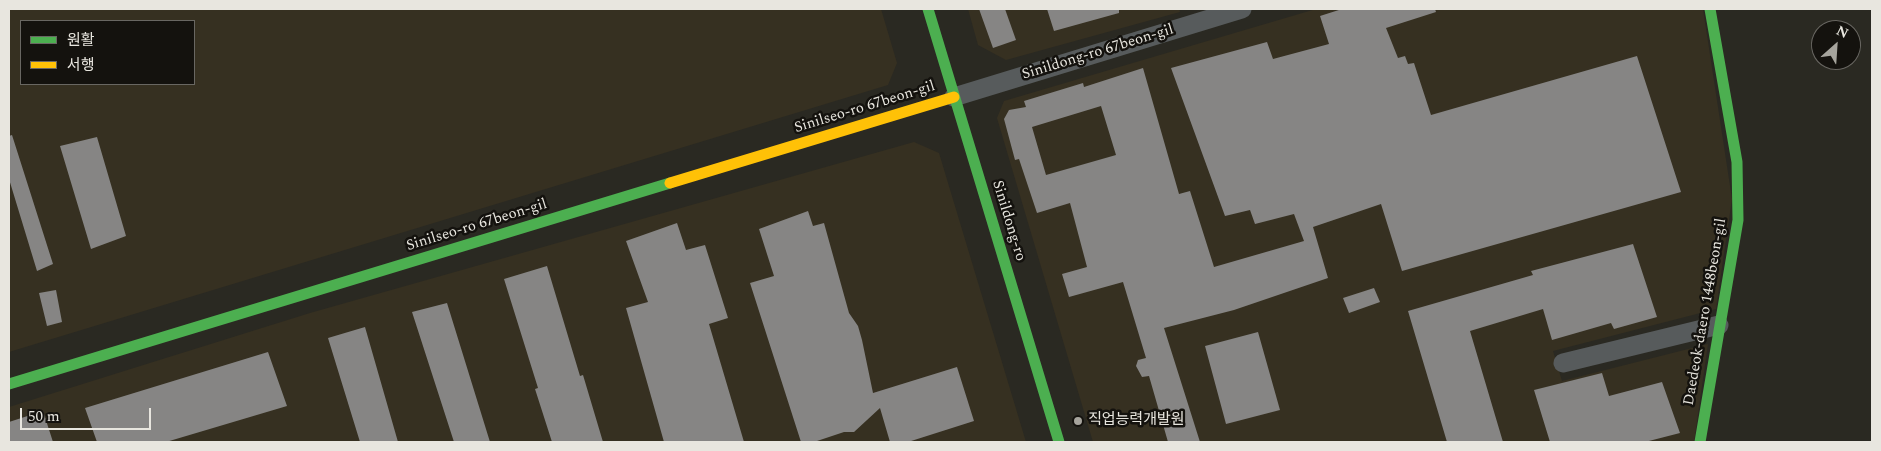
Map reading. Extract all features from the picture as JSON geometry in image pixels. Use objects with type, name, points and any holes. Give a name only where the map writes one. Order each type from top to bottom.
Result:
[{"type":"main road","name":"Sinildong-ro","points":[[928,9],[1059,442]]},
{"type":"main road","name":"Daedeok-daero 1448beon-gil","points":[[1700,442],[1738,220],[1737,162],[1710,9]]},
{"type":"main road","name":"Sinilseo-ro 67beon-gil","points":[[9,384],[954,97]]},
{"type":"street","name":"Sinildong-ro 67beon-gil","points":[[954,97],[1242,9]]},
{"type":"street","points":[[1563,363],[1719,325]]},
{"type":"shaded area","points":[[9,9],[881,9],[897,63],[888,85],[9,352]]},
{"type":"shaded area","points":[[968,9],[1179,9],[1180,12],[1006,60],[978,45]]},
{"type":"shaded area","points":[[1316,9],[1703,9],[1732,199],[1716,309],[1553,351],[1562,381],[1708,344],[1694,442],[1093,442],[997,118],[1004,101]]},
{"type":"shaded area","points":[[914,142],[939,153],[1026,442],[9,442],[9,407],[310,313]]},
{"type":"building","points":[[979,9],[1005,9],[1016,40],[993,48]]},
{"type":"building","points":[[1047,9],[1119,9],[1119,13],[1054,31]]},
{"type":"building","points":[[1342,9],[1435,9],[1436,12],[1386,28],[1398,58],[1405,56],[1408,64],[1414,63],[1431,115],[1637,56],[1681,192],[1402,271],[1381,204],[1313,227],[1328,278],[1234,310],[1164,328],[1200,442],[1168,442],[1149,376],[1142,377],[1136,366],[1138,360],[1146,358],[1123,282],[1069,297],[1062,274],[1087,267],[1070,203],[1037,213],[1019,159],[1015,160],[1004,119],[1009,110],[1026,107],[1024,101],[1083,83],[1084,87],[1143,68],[1179,194],[1190,191],[1214,267],[1304,241],[1294,214],[1255,224],[1250,210],[1225,216],[1171,68],[1267,42],[1273,59],[1329,44],[1320,16]],"holes":[[[1101,106],[1116,155],[1046,175],[1032,127]]]},
{"type":"building","points":[[12,135],[53,264],[37,271],[9,179],[9,136]]},
{"type":"building","points":[[97,137],[126,236],[91,249],[60,146]]},
{"type":"building","points":[[808,211],[813,226],[824,223],[849,313],[858,326],[873,393],[957,367],[974,421],[908,442],[890,442],[880,408],[854,432],[844,432],[814,442],[801,442],[750,283],[774,276],[759,229]]},
{"type":"building","points":[[677,223],[686,250],[705,245],[728,318],[709,324],[744,442],[664,442],[626,308],[648,302],[626,241]]},
{"type":"building","points":[[1633,244],[1657,317],[1614,329],[1611,323],[1552,340],[1543,309],[1470,331],[1503,442],[1447,442],[1408,311],[1533,275],[1531,271]]},
{"type":"building","points":[[547,266],[580,376],[583,375],[603,442],[552,442],[535,389],[538,388],[504,279]]},
{"type":"building","points":[[1374,288],[1380,302],[1349,313],[1343,298]]},
{"type":"building","points":[[56,290],[62,322],[47,326],[39,293]]},
{"type":"building","points":[[447,303],[490,442],[454,442],[412,312]]},
{"type":"building","points":[[365,327],[398,442],[360,442],[328,338]]},
{"type":"building","points":[[1258,332],[1280,410],[1226,424],[1205,346]]},
{"type":"building","points":[[268,352],[287,406],[166,442],[97,442],[85,408]]},
{"type":"building","points":[[1602,373],[1609,396],[1662,382],[1680,433],[1645,442],[1550,442],[1534,390]]},
{"type":"building","points":[[43,411],[53,442],[9,442],[9,422]]},
{"type":"traffic: fast","points":[[928,9],[1059,442]]},
{"type":"traffic: fast","points":[[1700,442],[1738,220],[1737,162],[1710,9]]},
{"type":"traffic: fast","points":[[9,384],[670,183]]},
{"type":"traffic: slow","points":[[670,183],[954,97]]},
{"type":"place","name":"직업능력개발원","points":[[1078,421]]}]
